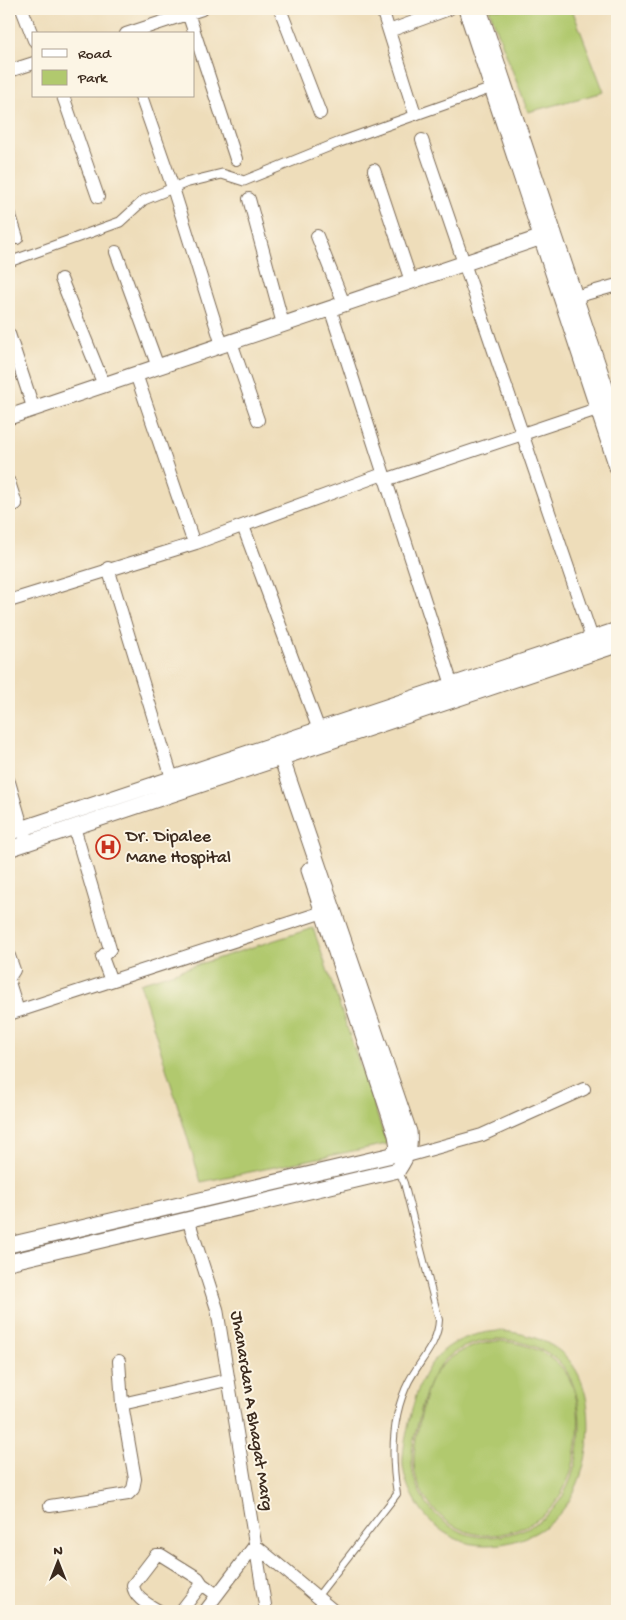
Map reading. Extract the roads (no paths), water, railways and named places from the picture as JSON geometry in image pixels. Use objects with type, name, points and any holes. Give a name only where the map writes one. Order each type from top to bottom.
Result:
[{"type":"street","points":[[22,9],[32,35]]},
{"type":"street","points":[[132,32],[202,9]]},
{"type":"street","points":[[280,9],[320,113]]},
{"type":"street","points":[[382,9],[415,114]]},
{"type":"street","points":[[389,31],[449,9]]},
{"type":"street","points":[[466,9],[492,88],[512,128]]},
{"type":"street","points":[[479,9],[512,128],[548,235],[617,467]]},
{"type":"street","points":[[188,13],[194,32]]},
{"type":"street","points":[[195,34],[236,159]]},
{"type":"street","points":[[9,71],[32,64]]},
{"type":"street","points":[[9,262],[120,222],[144,200],[174,188],[222,174],[244,181],[415,114],[492,88]]},
{"type":"street","points":[[64,98],[98,197]]},
{"type":"street","points":[[142,98],[226,343],[258,420]]},
{"type":"street","points":[[422,140],[466,263],[594,645]]},
{"type":"street","points":[[374,170],[410,281]]},
{"type":"street","points":[[249,199],[283,324]]},
{"type":"street","points":[[9,212],[17,238]]},
{"type":"street","points":[[9,417],[33,407],[158,367],[548,235]]},
{"type":"street","points":[[548,235],[575,297],[617,422]]},
{"type":"street","points":[[317,236],[384,477],[452,685]]},
{"type":"street","points":[[116,252],[158,367]]},
{"type":"street","points":[[62,279],[104,385]]},
{"type":"street","points":[[575,297],[617,285]]},
{"type":"street","points":[[10,341],[33,407]]},
{"type":"street","points":[[136,374],[191,535]]},
{"type":"street","points":[[9,601],[600,408]]},
{"type":"street","points":[[9,482],[16,504]]},
{"type":"street","points":[[243,526],[321,737]]},
{"type":"street","points":[[108,568],[174,786]]},
{"type":"street","points":[[9,849],[19,835],[174,786],[594,645],[617,630]]},
{"type":"street","points":[[321,737],[452,685],[594,645],[617,645]]},
{"type":"street","points":[[9,1262],[398,1170],[400,1155],[396,1135],[323,912],[275,752]]},
{"type":"street","points":[[275,752],[408,1132],[411,1146],[400,1155]]},
{"type":"street","points":[[9,782],[19,835]]},
{"type":"street","points":[[19,835],[74,827],[174,786]]},
{"type":"street","points":[[74,827],[110,949],[102,957],[111,981]]},
{"type":"street","points":[[9,982],[13,1012],[323,912]]},
{"type":"street","points":[[9,956],[14,970],[9,978]]},
{"type":"street","points":[[9,1245],[482,1135],[584,1089]]},
{"type":"street","points":[[294,1178],[298,1193]]},
{"type":"street","name":"Jhanardan A Bhagat Marg","points":[[188,1219],[217,1309],[227,1380],[266,1611]]},
{"type":"street","points":[[50,1506],[128,1494],[133,1489],[135,1479],[122,1404],[119,1360]]},
{"type":"street","points":[[122,1404],[227,1380]]},
{"type":"street","points":[[205,1611],[255,1545],[316,1598],[334,1611]]},
{"type":"street","points":[[159,1611],[140,1598],[133,1589],[133,1585],[156,1555],[161,1555],[191,1573],[217,1595]]},
{"type":"street","points":[[181,1611],[202,1584]]},
{"type":"lane","points":[[316,1598],[397,1494],[392,1464],[397,1415],[408,1383],[438,1333],[439,1320],[404,1183],[398,1170]]},
{"type":"place","name":"Dr. Dipalee Mane Hospital","points":[[108,847]]}]
